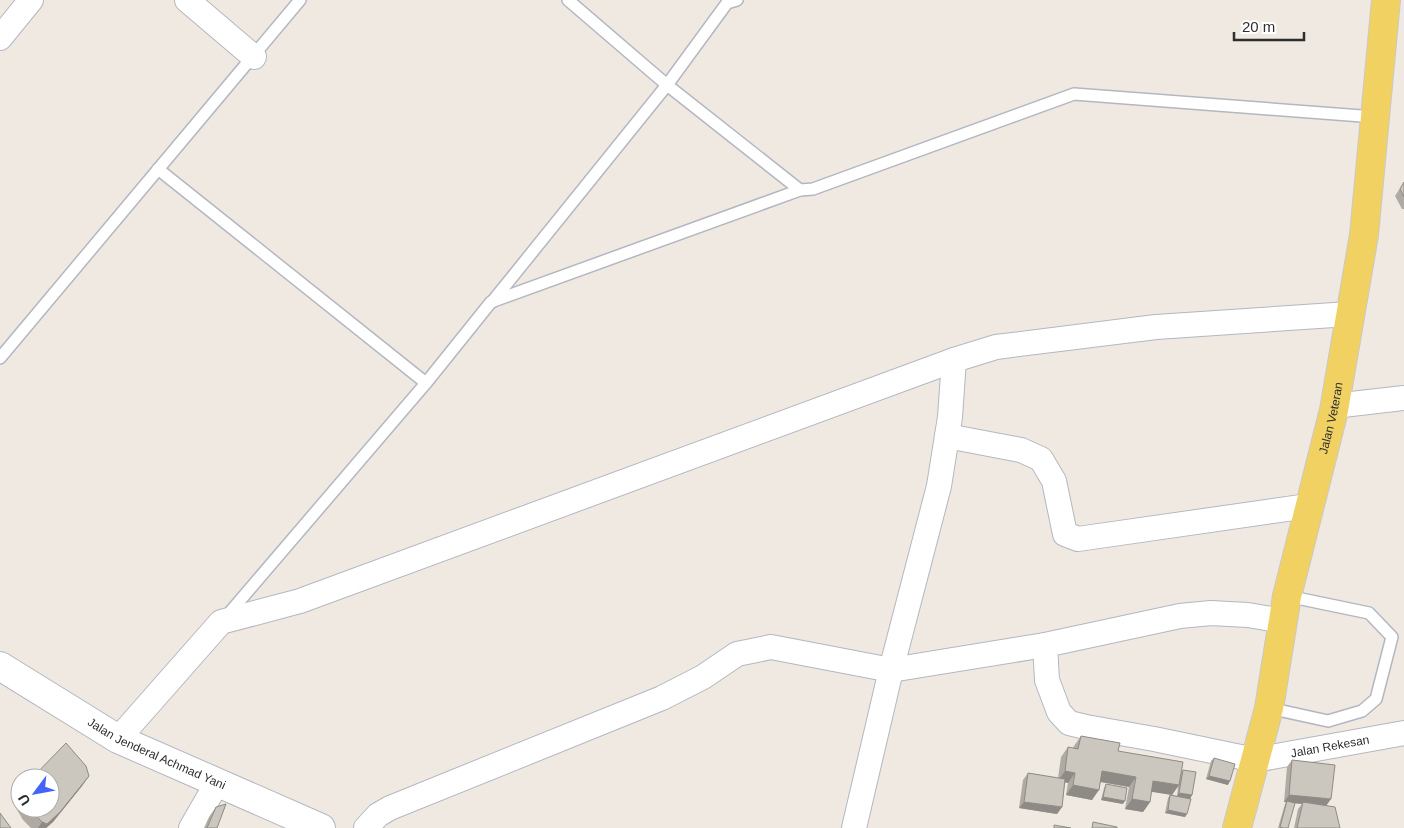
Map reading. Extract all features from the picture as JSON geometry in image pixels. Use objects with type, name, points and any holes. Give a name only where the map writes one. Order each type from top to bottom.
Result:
[{"type":"main road","name":"Jalan Veteran","points":[[1237,828],[1269,708],[1285,609],[1308,506],[1334,406],[1364,235],[1386,0]]},
{"type":"main road","name":"Jalan Jenderal Achmad Yani","points":[[0,666],[118,740],[321,828]]},
{"type":"street","points":[[0,38],[31,0]]},
{"type":"street","points":[[186,0],[254,57]]},
{"type":"street","points":[[118,740],[221,622],[300,601],[954,360],[996,347],[1146,328],[1349,314]]},
{"type":"street","points":[[854,828],[891,670],[939,486],[947,436],[954,360]]},
{"type":"street","points":[[1334,406],[1404,398]]},
{"type":"street","points":[[947,436],[1020,450],[1041,459],[1054,481],[1065,534],[1078,539],[1308,506]]},
{"type":"street","points":[[366,828],[378,815],[390,808],[662,698],[702,677],[736,654],[771,647],[891,670],[1044,645],[1188,615],[1210,613],[1248,615],[1285,609]]},
{"type":"street","points":[[1044,645],[1047,680],[1052,699],[1059,712],[1069,723],[1256,760]]},
{"type":"street","name":"Jalan Rekesan","points":[[1256,760],[1404,734]]},
{"type":"street","points":[[192,828],[217,783]]},
{"type":"lane","points":[[0,358],[300,0]]},
{"type":"lane","points":[[568,0],[667,85],[800,190]]},
{"type":"lane","points":[[221,622],[426,383],[667,85],[730,1]]},
{"type":"lane","points":[[491,302],[800,190],[813,189],[1074,94],[1376,117]]},
{"type":"lane","points":[[158,169],[426,383]]},
{"type":"lane","points":[[1269,708],[1328,721],[1362,711],[1376,699],[1392,637],[1368,613],[1285,609]]},
{"type":"building","points":[[1404,182],[1404,197],[1400,189]]},
{"type":"building","points":[[1081,736],[1120,743],[1118,751],[1183,762],[1179,785],[1153,781],[1150,802],[1132,799],[1136,777],[1102,771],[1099,790],[1073,785],[1075,773],[1065,771],[1068,747],[1078,749]]},
{"type":"building","points":[[66,743],[86,766],[89,776],[60,812],[60,768],[42,768]]},
{"type":"building","points":[[1214,758],[1235,764],[1230,781],[1209,776]]},
{"type":"building","points":[[1292,760],[1335,765],[1331,799],[1289,795]]},
{"type":"building","points":[[1183,770],[1196,772],[1192,795],[1179,793]]},
{"type":"building","points":[[1028,773],[1065,779],[1062,807],[1024,802]]},
{"type":"building","points":[[1106,784],[1127,788],[1125,801],[1103,797]]},
{"type":"building","points":[[1170,795],[1191,799],[1187,814],[1168,810]]},
{"type":"building","points":[[1287,801],[1295,803],[1288,828],[1283,828],[1280,827]]},
{"type":"building","points":[[1303,802],[1335,807],[1340,828],[1297,828]]},
{"type":"building","points":[[226,804],[217,828],[207,828],[216,807]]},
{"type":"building","points":[[0,813],[11,828],[0,828]]},
{"type":"building","points":[[38,818],[54,818],[47,824]]},
{"type":"building","points":[[1093,822],[1117,827],[1117,828],[1092,828]]},
{"type":"building","points":[[1054,825],[1071,828],[1054,828]]}]
